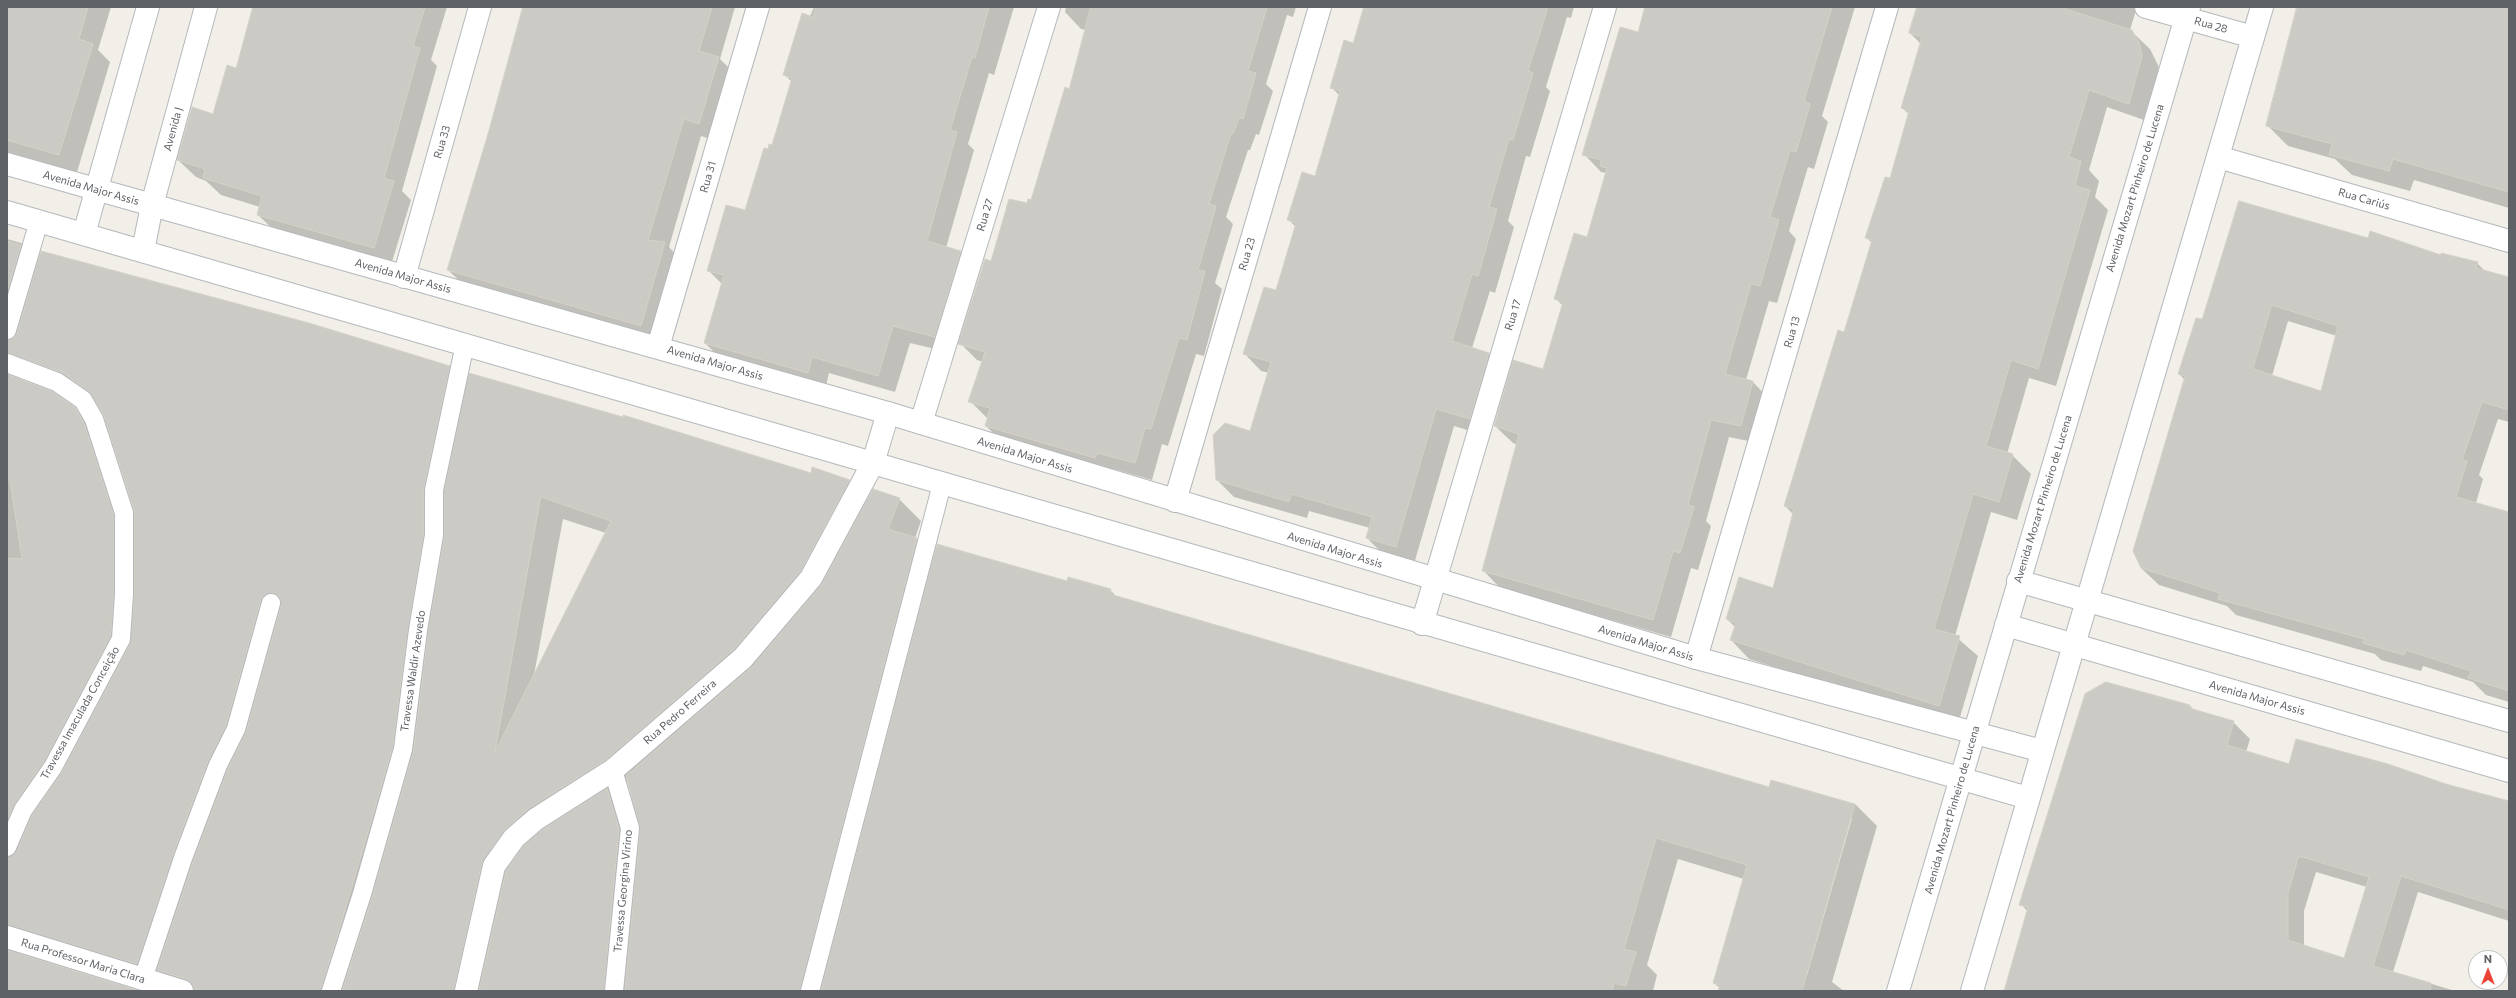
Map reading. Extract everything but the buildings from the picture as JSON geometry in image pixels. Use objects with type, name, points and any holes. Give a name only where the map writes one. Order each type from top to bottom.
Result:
[{"type":"street","points":[[84,234],[148,7]]},
{"type":"street","name":"Avenida J","points":[[143,251],[152,205],[206,7]]},
{"type":"street","name":"Rua 33","points":[[404,277],[480,7]]},
{"type":"street","name":"Rua 31","points":[[658,347],[758,7]]},
{"type":"street","name":"Rua 27","points":[[921,423],[1049,7]]},
{"type":"street","name":"Rua 23","points":[[1175,501],[1320,7]]},
{"type":"street","name":"Rua 17","points":[[1422,624],[1605,7]]},
{"type":"street","name":"Rua 13","points":[[1696,658],[1888,7]]},
{"type":"street","name":"Rua 28","points":[[2146,7],[2187,12],[2253,37]]},
{"type":"street","points":[[1972,991],[2262,7]]},
{"type":"street","name":"Avenida Mozart Pinheiro de Lucena","points":[[1898,991],[2187,12]]},
{"type":"street","name":"Rua Cariús","points":[[2218,157],[2509,241]]},
{"type":"street","name":"Avenida Major Assis","points":[[7,164],[888,413],[1696,658],[2042,751]]},
{"type":"street","points":[[7,212],[465,344],[1422,624],[2028,798]]},
{"type":"street","name":"Rua Pedro Ferreira","points":[[466,991],[494,866],[514,838],[536,819],[613,770],[743,658],[806,584],[873,463],[888,413]]},
{"type":"street","points":[[2018,581],[2509,722]]},
{"type":"street","name":"Avenida Major Assis","points":[[2006,625],[2509,771]]},
{"type":"street","name":"Rua Professor Maria Clara","points":[[7,937],[182,991]]},
{"type":"lane","points":[[7,330],[39,222]]},
{"type":"lane","name":"Travessa Waldir Azevedo","points":[[331,991],[362,894],[403,748],[418,630],[434,535],[434,490],[465,344]]},
{"type":"lane","name":"Travessa Imaculada Conceição","points":[[7,363],[57,382],[83,400],[94,419],[124,513],[124,594],[120,639],[53,767],[24,810],[7,847]]},
{"type":"lane","points":[[810,991],[942,484]]},
{"type":"lane","points":[[143,979],[218,765],[236,729],[271,603]]},
{"type":"lane","name":"Travessa Georgina Virino","points":[[613,770],[630,828],[614,991]]}]
